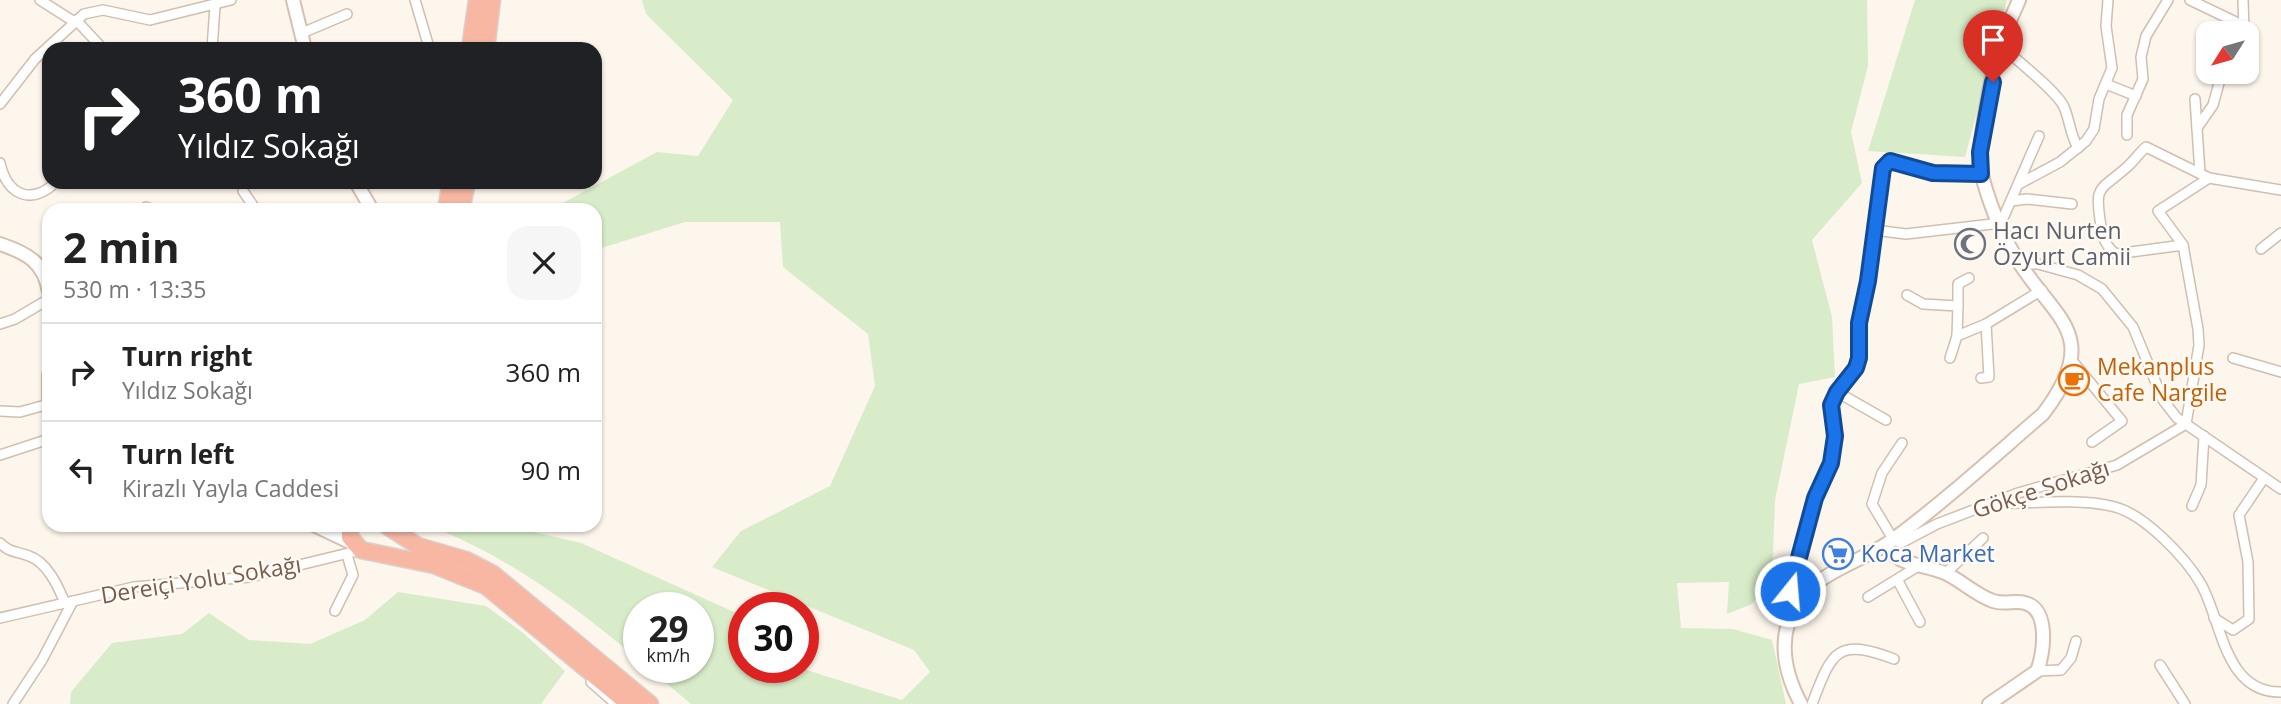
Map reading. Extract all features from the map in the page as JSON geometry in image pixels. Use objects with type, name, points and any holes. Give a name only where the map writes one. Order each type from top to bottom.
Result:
[{"type":"highway","points":[[471,42],[477,0]]},
{"type":"highway","points":[[487,42],[492,0]]},
{"type":"highway","points":[[353,532],[359,549]]},
{"type":"highway","points":[[359,549],[387,537],[387,532]]},
{"type":"highway","points":[[397,532],[418,546],[466,560],[493,574],[650,704]]},
{"type":"highway","points":[[359,549],[461,573],[486,586],[629,704]]},
{"type":"main road","points":[[293,0],[304,42]]},
{"type":"main road","points":[[1801,704],[1785,670],[1784,650],[1790,618],[1798,601],[1851,562],[1889,542],[2043,414],[2052,401],[2070,358],[2071,345],[2064,320],[2021,264],[1981,174],[1980,152],[2000,45],[2020,0]]},
{"type":"main road","points":[[0,244],[24,253],[42,268]]},
{"type":"main road","points":[[327,532],[359,549]]},
{"type":"main road","points":[[1889,542],[1897,559],[1946,573],[1995,602],[2032,606],[2041,620],[2043,647],[2037,671],[1989,704]]},
{"type":"street","points":[[40,0],[75,20],[96,42]]},
{"type":"street","points":[[52,42],[75,20],[105,5],[150,20],[231,0]]},
{"type":"street","points":[[415,0],[427,42]]},
{"type":"street","points":[[2019,184],[2060,162],[2078,148],[2094,129],[2112,68],[2106,26],[2108,0]]},
{"type":"street","points":[[2127,135],[2127,115],[2143,79],[2141,57],[2146,36],[2168,0]]},
{"type":"street","points":[[2190,0],[2236,21]]},
{"type":"street","points":[[2243,0],[2244,21]]},
{"type":"street","points":[[212,42],[215,6]]},
{"type":"street","points":[[302,33],[347,14]]},
{"type":"street","points":[[2000,45],[2062,103],[2070,134],[2078,148]]},
{"type":"street","points":[[0,104],[42,52]]},
{"type":"street","points":[[2106,84],[2136,96]]},
{"type":"street","points":[[2197,128],[2213,105],[2219,84]]},
{"type":"street","points":[[2195,99],[2204,176]]},
{"type":"street","points":[[1874,230],[1906,234],[2001,223],[2039,136]]},
{"type":"street","points":[[2183,245],[2116,254],[2109,249],[2103,236],[2098,197],[2106,182],[2127,168],[2146,147],[2204,176],[2281,190]]},
{"type":"street","points":[[1798,601],[1790,591],[1815,498],[1831,463],[1835,436],[1831,405],[1837,392],[1856,368],[1859,358],[1859,323],[1880,182],[1886,162],[1903,163],[1933,173],[1981,174]]},
{"type":"street","points":[[0,163],[6,183],[20,193],[39,194],[46,189]]},
{"type":"street","points":[[2186,424],[2199,345],[2183,245],[2158,211],[2204,176]]},
{"type":"street","points":[[243,191],[251,203]]},
{"type":"street","points":[[2011,201],[2027,199],[2072,204]]},
{"type":"street","points":[[2261,249],[2281,233]]},
{"type":"street","points":[[2021,264],[2038,264],[2078,275],[2102,289],[2133,327],[2164,400],[2177,418],[2281,489]]},
{"type":"street","points":[[1950,358],[1957,336],[1958,284],[1969,278]]},
{"type":"street","points":[[1957,336],[1986,324],[2042,290]]},
{"type":"street","points":[[1907,295],[1923,304],[1958,306]]},
{"type":"street","points":[[0,324],[15,319],[42,303]]},
{"type":"street","points":[[1981,378],[1989,377],[1986,324]]},
{"type":"street","points":[[2070,358],[2122,421],[2092,442]]},
{"type":"street","points":[[2233,358],[2281,372]]},
{"type":"street","points":[[1837,392],[1886,420]]},
{"type":"street","points":[[0,411],[20,412],[42,406]]},
{"type":"street","name":"Gökçe Sokağı","points":[[1889,542],[1908,541],[1937,524],[1990,504],[2118,465],[2186,424]]},
{"type":"street","points":[[2192,506],[2202,478],[2204,436]]},
{"type":"street","points":[[0,455],[42,441]]},
{"type":"street","points":[[1889,542],[1872,504],[1882,473],[1902,443]]},
{"type":"street","points":[[2214,618],[2233,630],[2249,619],[2248,562],[2239,515],[2264,478]]},
{"type":"street","points":[[1990,504],[2082,504],[2114,507],[2156,531],[2198,579],[2226,653],[2237,670],[2255,686],[2281,692]]},
{"type":"street","points":[[1946,573],[1983,538]]},
{"type":"street","points":[[0,542],[8,551],[37,560],[57,582],[69,602],[42,660],[13,704]]},
{"type":"street","points":[[335,611],[352,575],[359,549]]},
{"type":"street","name":"Dereiçi Yolu Sokağı","points":[[0,618],[134,587],[250,577],[359,549]]},
{"type":"street","points":[[1868,597],[1920,565]]},
{"type":"street","points":[[1898,581],[1920,622]]},
{"type":"street","points":[[1769,607],[1790,618]]},
{"type":"street","points":[[541,630],[585,677],[616,704]]},
{"type":"street","points":[[2037,671],[2061,670],[2071,658],[2076,641]]},
{"type":"street","points":[[1812,704],[1825,670],[1838,654],[1851,648],[1864,647],[1894,659]]},
{"type":"street","points":[[2160,665],[2185,704]]},
{"type":"green space","points":[[642,0],[1867,0],[1868,66],[1851,132],[1862,183],[1812,240],[1832,317],[1835,377],[1799,384],[1775,500],[1772,580],[1752,604],[1727,614],[1729,582],[1677,583],[1681,628],[1733,629],[1772,640],[1786,704],[691,704],[666,683],[714,683],[714,603],[728,609],[728,683],[819,683],[819,674],[902,700],[930,672],[914,650],[819,611],[819,592],[773,592],[712,567],[741,531],[830,486],[875,386],[868,334],[783,267],[780,222],[685,222],[602,248],[602,203],[563,203],[589,189],[602,189],[602,182],[657,152],[698,156],[733,100],[646,14]]},
{"type":"green space","points":[[1915,0],[2007,0],[1965,157],[1868,151]]},
{"type":"green space","points":[[444,532],[533,532],[581,543],[690,592],[623,592],[623,647],[544,587],[494,556]]},
{"type":"green space","points":[[398,592],[486,606],[523,633],[565,671],[541,704],[70,704],[71,692],[112,643],[182,634],[209,613],[249,640],[310,644],[365,620]]},
{"type":"place","name":"Hacı Nurten Özyurt Camii","points":[[1970,244]]},
{"type":"place","name":"Mekanplus Cafe Nargile","points":[[2074,380]]},
{"type":"place","name":"Koca Market","points":[[1838,554]]},
{"type":"route","points":[[1790,591],[1815,498],[1831,463],[1835,436],[1830,417],[1831,405],[1837,392],[1856,368],[1859,358],[1859,323],[1868,281],[1883,168],[1886,162],[1890,161],[1933,173],[1981,174],[1980,152],[1993,82]]}]
